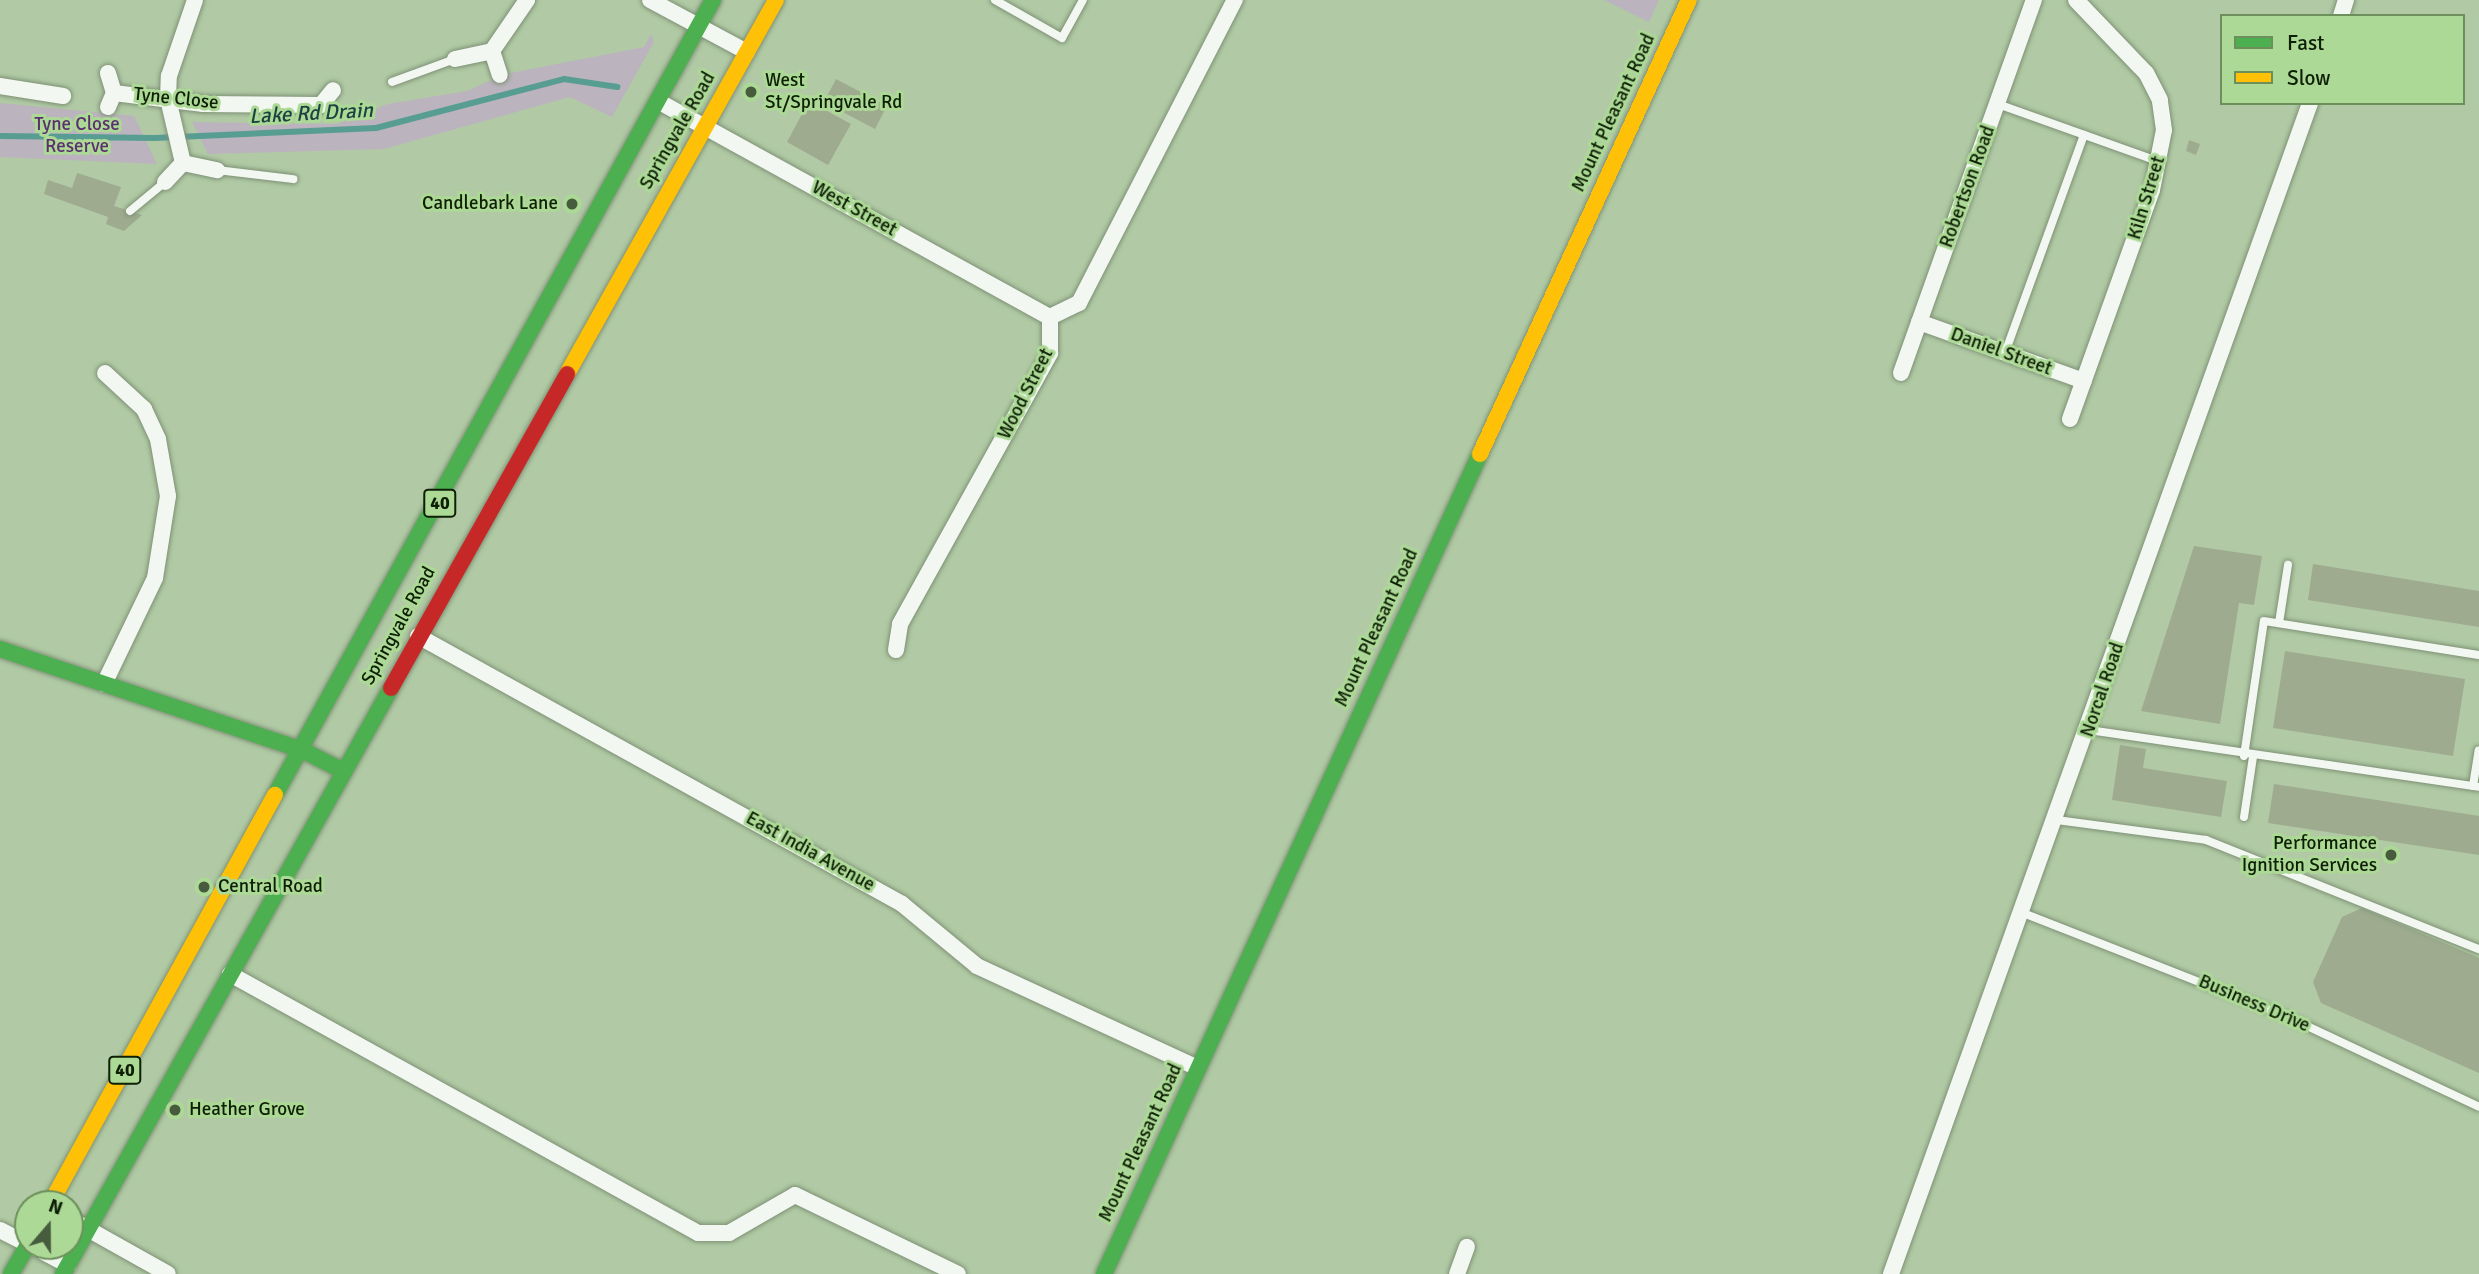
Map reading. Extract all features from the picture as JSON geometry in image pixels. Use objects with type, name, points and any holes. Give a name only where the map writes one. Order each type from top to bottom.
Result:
[{"type":"main road","name":"Springvale Road","points":[[58,1190],[713,0]]},
{"type":"main road","name":"Springvale Road","points":[[66,1269],[776,0]]},
{"type":"main road","name":"Mount Pleasant Road","points":[[1104,1274],[1689,0]]},
{"type":"main road","points":[[0,649],[302,750],[343,771]]},
{"type":"street","points":[[165,182],[179,147],[168,99],[178,39],[195,0]]},
{"type":"street","points":[[455,59],[492,51],[527,0]]},
{"type":"street","points":[[650,0],[747,52]]},
{"type":"street","points":[[1050,317],[1079,303],[1235,0]]},
{"type":"street","name":"Robertson Road","points":[[1901,373],[2034,0]]},
{"type":"street","name":"Kiln Street","points":[[2070,419],[2160,162],[2164,130],[2155,87],[2076,0]]},
{"type":"street","points":[[492,51],[500,75]]},
{"type":"street","name":"Tyne Close","points":[[108,73],[111,100],[168,99],[326,109],[333,90]]},
{"type":"street","points":[[0,86],[63,96]]},
{"type":"street","name":"West Street","points":[[658,102],[1050,317]]},
{"type":"street","name":"Norcal Road","points":[[1891,1274],[2057,820],[2309,105]]},
{"type":"street","points":[[179,147],[217,170]]},
{"type":"street","name":"Wood Street","points":[[896,650],[900,624],[1050,353],[1050,317]]},
{"type":"street","name":"Daniel Street","points":[[1919,322],[2084,381]]},
{"type":"street","points":[[104,684],[155,578],[168,496],[158,439],[144,408],[105,373]]},
{"type":"street","name":"East India Avenue","points":[[418,636],[902,904],[977,966],[1198,1068]]},
{"type":"street","points":[[230,974],[698,1233],[729,1233],[795,1195],[958,1274]]},
{"type":"street","points":[[84,1227],[168,1274]]},
{"type":"street","points":[[1457,1274],[1467,1247]]},
{"type":"lane","points":[[995,0],[1062,38],[1083,0]]},
{"type":"lane","points":[[393,82],[455,59]]},
{"type":"lane","points":[[1998,104],[2160,162]]},
{"type":"lane","points":[[2005,353],[2084,135]]},
{"type":"lane","points":[[217,170],[293,179]]},
{"type":"lane","points":[[130,211],[165,182]]},
{"type":"lane","points":[[2279,623],[2288,565]]},
{"type":"lane","points":[[2244,756],[2264,621],[2479,655]]},
{"type":"lane","points":[[2089,730],[2244,756],[2268,754],[2476,787],[2479,750]]},
{"type":"lane","points":[[2244,817],[2253,757]]},
{"type":"lane","points":[[2057,820],[2206,840],[2479,949]]},
{"type":"lane","name":"Business Drive","points":[[2023,913],[2286,1016],[2479,1107]]},
{"type":"green space","points":[[1604,0],[1659,0],[1649,22]]},
{"type":"green space","points":[[651,34],[654,42],[612,117],[570,97],[384,149],[208,154],[192,122],[337,124],[388,104],[467,91],[505,74],[644,47]]},
{"type":"green space","name":"Tyne Close Reserve","points":[[0,103],[134,116],[157,164],[0,157]]},
{"type":"building","points":[[836,79],[887,106],[875,129],[824,102]]},
{"type":"building","points":[[809,101],[851,124],[828,165],[787,142]]},
{"type":"building","points":[[2189,140],[2200,144],[2196,155],[2186,151]]},
{"type":"building","points":[[77,173],[121,187],[114,206],[142,215],[124,231],[106,224],[108,217],[44,194],[48,180],[72,188]]},
{"type":"building","points":[[2194,546],[2262,556],[2254,605],[2239,603],[2220,724],[2141,711]]},
{"type":"building","points":[[2313,564],[2479,591],[2479,627],[2308,600]]},
{"type":"building","points":[[2285,651],[2465,679],[2453,756],[2273,728]]},
{"type":"building","points":[[2120,745],[2146,749],[2143,768],[2227,781],[2221,817],[2112,800]]},
{"type":"building","points":[[2274,784],[2479,816],[2479,855],[2268,823]]},
{"type":"building","points":[[2362,908],[2479,958],[2479,1073],[2321,1003],[2313,982],[2342,917]]},
{"type":"waterway","name":"Lake Rd Drain","points":[[0,136],[155,138],[376,128],[564,79],[617,87]]},
{"type":"traffic: fast","points":[[275,795],[713,0]]},
{"type":"traffic: fast","points":[[1104,1274],[1480,454]]},
{"type":"traffic: fast","points":[[0,649],[302,750],[343,771]]},
{"type":"traffic: fast","points":[[63,1274],[391,688]]},
{"type":"traffic: fast","points":[[11,1274],[19,1260]]},
{"type":"traffic: slow","points":[[567,374],[776,0]]},
{"type":"traffic: slow","points":[[1480,454],[1689,0]]},
{"type":"traffic: slow","points":[[58,1190],[275,795]]},
{"type":"traffic: jam","points":[[391,688],[567,374]]},
{"type":"place","name":"West St/Springvale Rd","points":[[751,92]]},
{"type":"place","name":"Candlebark Lane","points":[[572,204]]},
{"type":"place","name":"Performance Ignition Services","points":[[2391,855]]},
{"type":"place","name":"Central Road","points":[[204,887]]},
{"type":"place","name":"Heather Grove","points":[[175,1110]]}]
